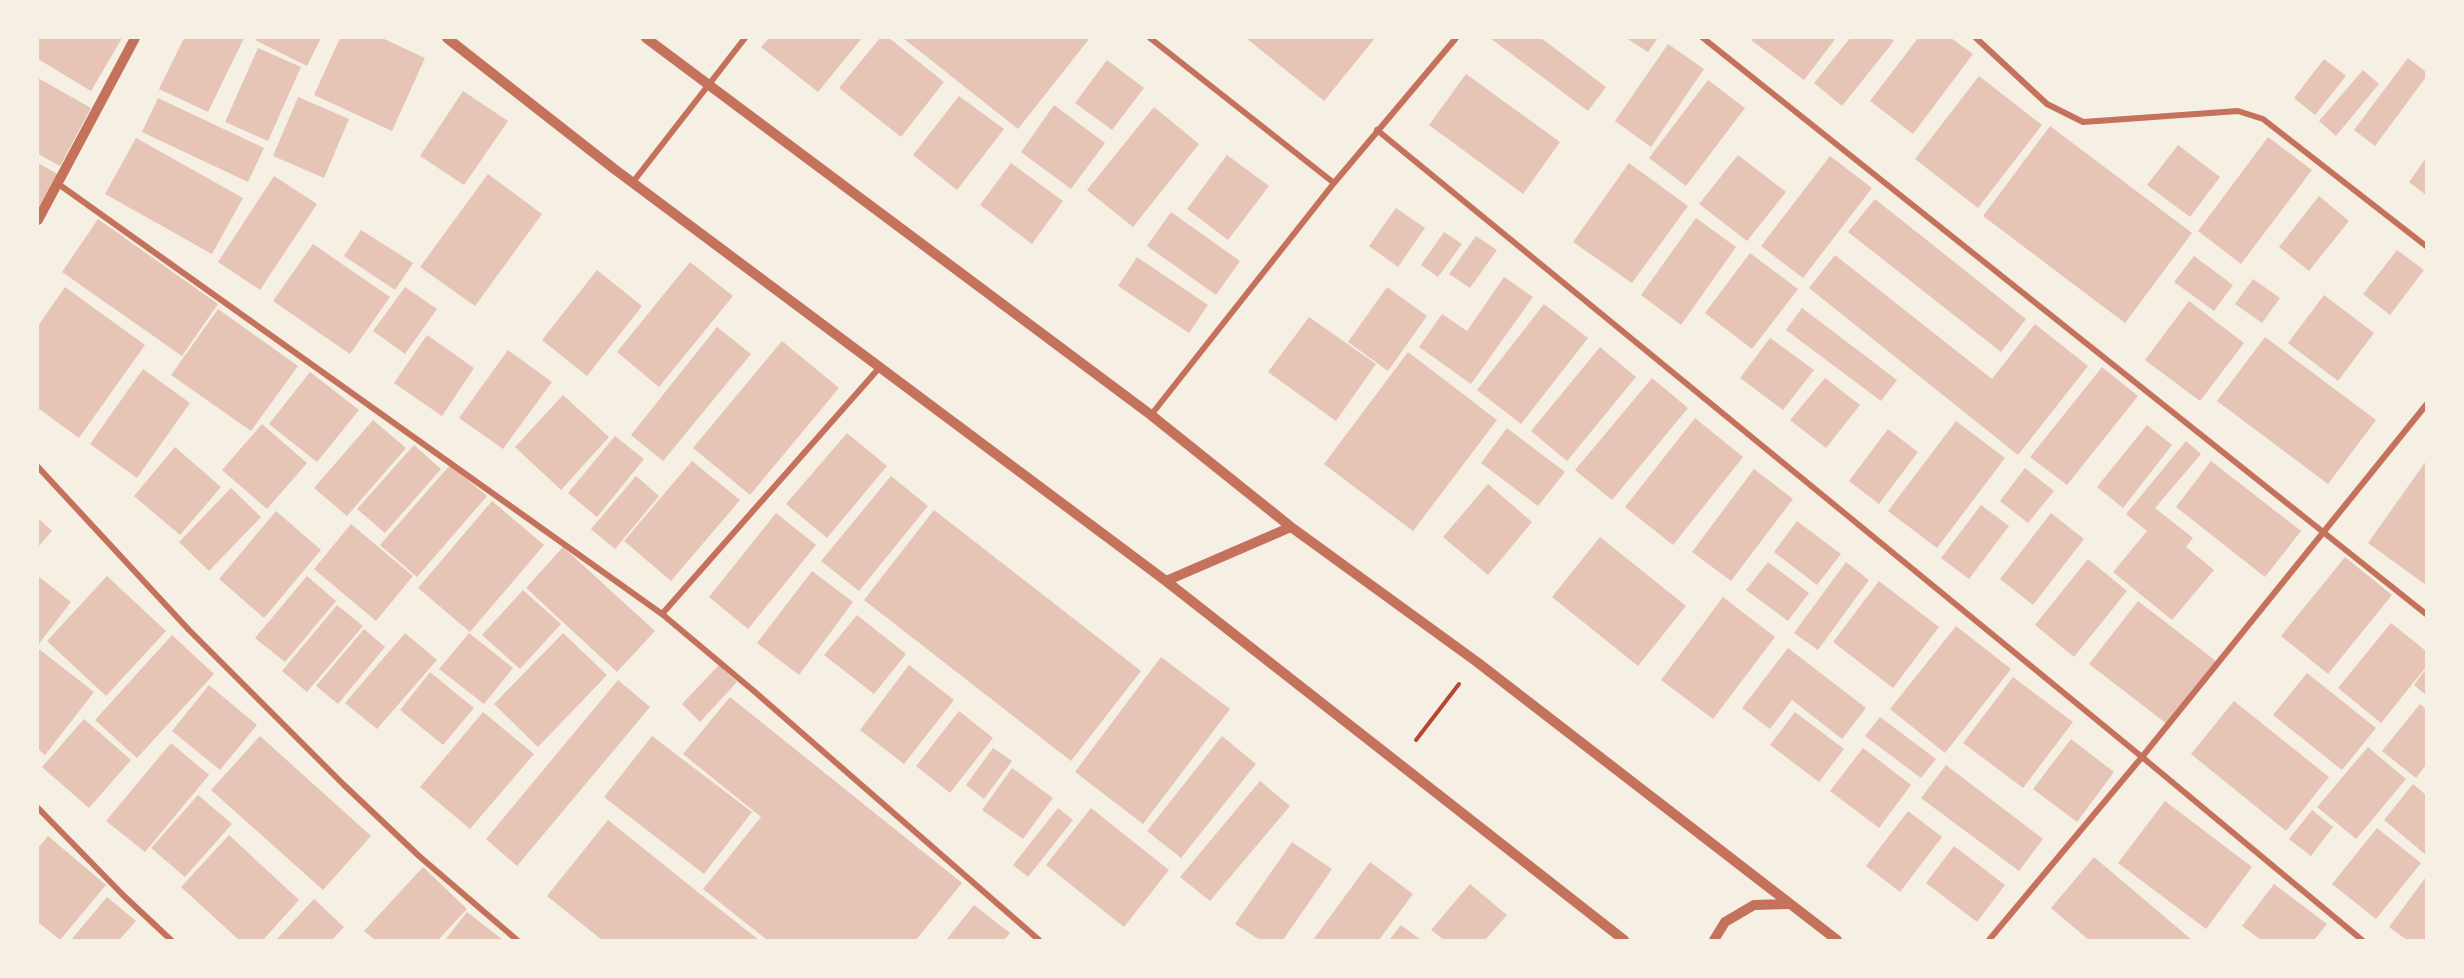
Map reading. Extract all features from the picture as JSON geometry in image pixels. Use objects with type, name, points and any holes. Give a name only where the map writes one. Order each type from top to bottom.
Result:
[{"type":"street","points":[[38,220],[135,38]]},
{"type":"street","points":[[447,38],[633,182],[1166,581],[1624,940]]},
{"type":"street","points":[[646,38],[1151,415],[1291,527],[1477,662],[1837,940]]},
{"type":"street","points":[[633,182],[745,38]]},
{"type":"street","points":[[1150,38],[1334,183]]},
{"type":"street","points":[[1151,415],[1334,183],[1456,38]]},
{"type":"street","points":[[1703,38],[2427,614]]},
{"type":"street","points":[[1976,38],[2047,104],[2083,122],[2238,111],[2263,119],[2427,246]]},
{"type":"street","points":[[1377,130],[2362,940]]},
{"type":"street","points":[[57,183],[662,614],[755,692],[1039,940]]},
{"type":"street","points":[[662,614],[880,367]]},
{"type":"street","points":[[1989,940],[2142,757],[2427,405]]},
{"type":"street","points":[[38,467],[189,630],[344,785],[419,856],[517,940]]},
{"type":"street","points":[[1166,581],[1291,527]]},
{"type":"street","points":[[38,808],[124,896],[171,940]]},
{"type":"street","points":[[1714,940],[1725,922],[1754,905],[1788,904]]},
{"type":"path","points":[[1416,740],[1458,686]]},
{"type":"building","points":[[38,38],[122,38],[91,91],[38,59]]},
{"type":"building","points":[[184,38],[244,38],[208,112],[159,89]]},
{"type":"building","points":[[256,38],[321,38],[307,66],[255,40]]},
{"type":"building","points":[[340,38],[382,38],[425,58],[392,131],[314,95]]},
{"type":"building","points":[[769,38],[862,38],[818,92],[761,47]]},
{"type":"building","points":[[880,38],[889,38],[944,82],[901,137],[839,88]]},
{"type":"building","points":[[903,38],[1087,38],[1089,39],[1018,129]]},
{"type":"building","points":[[1246,38],[1375,38],[1324,101]]},
{"type":"building","points":[[1490,38],[1541,38],[1606,87],[1588,111]]},
{"type":"building","points":[[1626,38],[1658,38],[1648,52]]},
{"type":"building","points":[[1753,38],[1836,38],[1804,80],[1751,40]]},
{"type":"building","points":[[1850,38],[1890,38],[1894,41],[1842,106],[1814,83]]},
{"type":"building","points":[[1918,38],[1951,38],[1973,54],[1913,134],[1870,101]]},
{"type":"building","points":[[1668,44],[1704,69],[1651,147],[1615,121]]},
{"type":"building","points":[[258,48],[301,67],[268,141],[225,122]]},
{"type":"building","points":[[2408,58],[2426,72],[2426,77],[2375,146],[2354,130]]},
{"type":"building","points":[[2324,59],[2346,76],[2315,115],[2294,98]]},
{"type":"building","points":[[1107,60],[1144,88],[1112,130],[1075,103]]},
{"type":"building","points":[[2363,70],[2379,84],[2336,136],[2319,121]]},
{"type":"building","points":[[1466,74],[1560,142],[1523,194],[1429,125]]},
{"type":"building","points":[[1979,76],[2042,125],[1978,208],[1915,159]]},
{"type":"building","points":[[38,78],[91,108],[60,166],[38,154]]},
{"type":"building","points":[[1708,80],[1745,108],[1686,186],[1649,158]]},
{"type":"building","points":[[463,91],[508,121],[464,185],[420,156]]},
{"type":"building","points":[[959,96],[1004,129],[957,190],[913,155]]},
{"type":"building","points":[[298,97],[349,119],[324,178],[273,156]]},
{"type":"building","points":[[158,98],[264,148],[248,182],[142,132]]},
{"type":"building","points":[[1054,105],[1105,143],[1071,189],[1021,152]]},
{"type":"building","points":[[1154,107],[1199,144],[1133,227],[1087,190]]},
{"type":"building","points":[[2050,126],[2192,233],[2125,323],[1983,216]]},
{"type":"building","points":[[2268,137],[2312,170],[2241,264],[2198,231]]},
{"type":"building","points":[[136,138],[243,198],[212,254],[105,194]]},
{"type":"building","points":[[2178,145],[2220,177],[2190,217],[2147,185]]},
{"type":"building","points":[[1227,155],[1269,186],[1228,240],[1187,209]]},
{"type":"building","points":[[1738,155],[1786,192],[1747,241],[1699,204]]},
{"type":"building","points":[[1830,156],[1872,188],[1803,278],[1761,246]]},
{"type":"building","points":[[2426,158],[2426,195],[2409,182]]},
{"type":"building","points":[[38,163],[59,175],[38,215]]},
{"type":"building","points":[[1011,163],[1063,201],[1032,244],[980,205]]},
{"type":"building","points":[[1629,163],[1688,206],[1632,283],[1573,242]]},
{"type":"building","points":[[488,174],[542,214],[475,306],[420,267]]},
{"type":"building","points":[[274,176],[317,204],[260,290],[218,262]]},
{"type":"building","points":[[2319,196],[2349,221],[2309,271],[2279,247]]},
{"type":"building","points":[[1875,199],[2026,319],[2001,352],[1848,232]]},
{"type":"building","points":[[1396,208],[1425,228],[1398,267],[1369,246]]},
{"type":"building","points":[[1171,212],[1240,261],[1216,295],[1147,246]]},
{"type":"building","points":[[1696,218],[1736,247],[1681,325],[1641,295]]},
{"type":"building","points":[[98,219],[218,304],[182,356],[62,272]]},
{"type":"building","points":[[361,230],[413,263],[395,290],[344,256]]},
{"type":"building","points":[[1444,232],[1462,244],[1438,277],[1421,265]]},
{"type":"building","points":[[1476,236],[1497,250],[1470,288],[1449,274]]},
{"type":"building","points":[[313,244],[390,297],[350,354],[273,301]]},
{"type":"building","points":[[2397,250],[2424,270],[2390,315],[2363,294]]},
{"type":"building","points":[[1750,253],[1798,289],[1752,349],[1705,313]]},
{"type":"building","points":[[1835,255],[1992,379],[2035,324],[2088,366],[2018,455],[1809,288]]},
{"type":"building","points":[[2194,256],[2233,285],[2214,311],[2174,282]]},
{"type":"building","points":[[1137,257],[1208,305],[1189,333],[1118,286]]},
{"type":"building","points":[[690,262],[733,296],[659,387],[617,352]]},
{"type":"building","points":[[597,270],[642,306],[587,376],[542,340]]},
{"type":"building","points":[[1504,277],[1533,297],[1471,384],[1419,347],[1442,314],[1467,331]]},
{"type":"building","points":[[2253,279],[2280,298],[2262,323],[2235,304]]},
{"type":"building","points":[[65,287],[145,345],[79,438],[38,408],[38,326]]},
{"type":"building","points":[[405,287],[437,309],[405,354],[373,331]]},
{"type":"building","points":[[1387,287],[1427,316],[1388,371],[1348,342]]},
{"type":"building","points":[[2324,295],[2374,333],[2338,381],[2288,343]]},
{"type":"building","points":[[2189,301],[2244,343],[2200,401],[2145,360]]},
{"type":"building","points":[[1544,304],[1588,338],[1521,424],[1477,390]]},
{"type":"building","points":[[1802,308],[1897,380],[1881,401],[1786,330]]},
{"type":"building","points":[[218,309],[298,366],[251,431],[171,375]]},
{"type":"building","points":[[1309,317],[1376,364],[1336,421],[1268,372]]},
{"type":"building","points":[[717,327],[751,354],[663,461],[631,435]]},
{"type":"building","points":[[427,335],[474,368],[442,416],[394,383]]},
{"type":"building","points":[[2265,337],[2376,420],[2328,484],[2217,401]]},
{"type":"building","points":[[1770,338],[1814,370],[1783,410],[1740,378]]},
{"type":"building","points":[[782,341],[839,388],[750,495],[693,448]]},
{"type":"building","points":[[1600,347],[1636,377],[1567,461],[1531,431]]},
{"type":"building","points":[[508,350],[552,382],[503,449],[459,418]]},
{"type":"building","points":[[1408,352],[1497,420],[1413,531],[1324,464]]},
{"type":"building","points":[[2102,367],[2138,396],[2067,485],[2030,457]]},
{"type":"building","points":[[143,369],[190,403],[137,478],[90,444]]},
{"type":"building","points":[[310,372],[359,410],[317,462],[269,424]]},
{"type":"building","points":[[1652,378],[1688,408],[1612,500],[1575,470]]},
{"type":"building","points":[[1825,378],[1860,405],[1826,448],[1790,420]]},
{"type":"building","points":[[563,395],[609,437],[561,490],[515,447]]},
{"type":"building","points":[[1695,418],[1743,457],[1673,545],[1625,507]]},
{"type":"building","points":[[373,420],[406,448],[347,516],[314,488]]},
{"type":"building","points":[[1956,421],[2005,458],[1937,548],[1888,511]]},
{"type":"building","points":[[262,424],[307,463],[267,509],[222,470]]},
{"type":"building","points":[[2147,425],[2172,445],[2123,508],[2097,487]]},
{"type":"building","points":[[1507,428],[1565,472],[1538,506],[1481,463]]},
{"type":"building","points":[[1888,429],[1918,452],[1879,504],[1849,481]]},
{"type":"building","points":[[847,433],[887,466],[827,538],[786,504]]},
{"type":"building","points":[[615,436],[644,459],[597,517],[568,493]]},
{"type":"building","points":[[2186,441],[2201,454],[2155,508],[2193,538],[2186,547],[2214,570],[2172,620],[2113,572],[2147,531],[2126,514]]},
{"type":"building","points":[[414,445],[441,469],[385,533],[357,509]]},
{"type":"building","points":[[175,447],[221,487],[180,535],[134,496]]},
{"type":"building","points":[[692,461],[740,500],[671,581],[624,541]]},
{"type":"building","points":[[2211,461],[2301,531],[2265,577],[2176,507]]},
{"type":"building","points":[[2426,461],[2426,585],[2368,543]]},
{"type":"building","points":[[450,465],[487,496],[417,577],[380,545]]},
{"type":"building","points":[[2025,468],[2054,491],[2028,523],[2000,501]]},
{"type":"building","points":[[1754,469],[1793,499],[1731,581],[1692,552]]},
{"type":"building","points":[[636,476],[659,496],[615,549],[591,529]]},
{"type":"building","points":[[891,476],[928,506],[859,591],[821,561]]},
{"type":"building","points":[[1488,484],[1532,522],[1488,575],[1443,537]]},
{"type":"building","points":[[231,488],[261,517],[209,571],[179,542]]},
{"type":"building","points":[[492,501],[544,545],[470,632],[418,588]]},
{"type":"building","points":[[1981,505],[2009,526],[1969,579],[1941,558]]},
{"type":"building","points":[[934,510],[1141,671],[1071,761],[864,600]]},
{"type":"building","points":[[276,511],[321,550],[264,618],[219,579]]},
{"type":"building","points":[[776,513],[816,545],[748,629],[709,597]]},
{"type":"building","points":[[2051,513],[2084,539],[2033,605],[2000,579]]},
{"type":"building","points":[[38,518],[52,531],[38,547]]},
{"type":"building","points":[[1797,521],[1841,554],[1817,585],[1774,552]]},
{"type":"building","points":[[351,524],[413,576],[376,621],[314,569]]},
{"type":"building","points":[[1600,537],[1686,606],[1638,666],[1552,597]]},
{"type":"building","points":[[563,547],[655,631],[617,672],[526,588]]},
{"type":"building","points":[[2345,557],[2392,595],[2328,674],[2281,636]]},
{"type":"building","points":[[2088,559],[2127,591],[2074,657],[2035,625]]},
{"type":"building","points":[[1768,562],[1809,593],[1788,621],[1746,590]]},
{"type":"building","points":[[1846,562],[1869,580],[1818,650],[1794,633]]},
{"type":"building","points":[[812,571],[853,602],[799,675],[757,643]]},
{"type":"building","points":[[38,576],[71,602],[38,645]]},
{"type":"building","points":[[107,576],[166,631],[106,696],[47,641]]},
{"type":"building","points":[[307,576],[336,601],[285,662],[255,638]]},
{"type":"building","points":[[1879,581],[1939,627],[1893,688],[1833,642]]},
{"type":"building","points":[[523,590],[561,624],[520,669],[482,635]]},
{"type":"building","points":[[1723,597],[1775,637],[1713,719],[1661,680]]},
{"type":"building","points":[[2138,601],[2216,661],[2167,724],[2089,664]]},
{"type":"building","points":[[337,605],[363,626],[307,692],[282,671]]},
{"type":"building","points":[[857,615],[906,654],[874,694],[824,655]]},
{"type":"building","points":[[2391,623],[2426,651],[2426,667],[2381,723],[2338,688]]},
{"type":"building","points":[[1956,626],[2011,669],[1945,753],[1890,709]]},
{"type":"building","points":[[364,629],[385,647],[338,704],[316,686]]},
{"type":"building","points":[[405,633],[437,660],[377,729],[345,703]]},
{"type":"building","points":[[469,633],[513,668],[484,704],[439,669]]},
{"type":"building","points":[[563,633],[607,675],[538,747],[494,704]]},
{"type":"building","points":[[172,635],[214,674],[137,758],[95,720]]},
{"type":"building","points":[[1788,648],[1866,708],[1842,739],[1792,700],[1770,729],[1742,708]]},
{"type":"building","points":[[39,649],[94,692],[45,755],[38,749]]},
{"type":"building","points":[[1161,657],[1230,709],[1143,824],[1075,772]]},
{"type":"building","points":[[719,665],[737,682],[700,722],[682,704]]},
{"type":"building","points":[[909,665],[954,700],[904,764],[860,730]]},
{"type":"building","points":[[2426,669],[2426,695],[2414,685]]},
{"type":"building","points":[[430,672],[474,708],[443,745],[400,710]]},
{"type":"building","points":[[2307,673],[2376,728],[2342,770],[2273,715]]},
{"type":"building","points":[[2013,677],[2073,722],[2023,788],[1963,743]]},
{"type":"building","points":[[618,680],[650,707],[517,866],[486,839]]},
{"type":"building","points":[[209,685],[257,725],[220,770],[172,731]]},
{"type":"building","points":[[730,697],[962,883],[916,940],[767,940],[703,889],[761,817],[683,754]]},
{"type":"building","points":[[2234,701],[2329,777],[2286,831],[2191,754]]},
{"type":"building","points":[[2420,704],[2426,709],[2426,765],[2416,778],[2382,751]]},
{"type":"building","points":[[959,711],[993,738],[950,793],[916,766]]},
{"type":"building","points":[[483,712],[534,754],[470,829],[420,787]]},
{"type":"building","points":[[1795,712],[1844,749],[1819,782],[1770,745]]},
{"type":"building","points":[[1880,717],[1936,759],[1921,778],[1865,736]]},
{"type":"building","points":[[84,719],[131,760],[89,808],[42,767]]},
{"type":"building","points":[[260,736],[371,836],[323,890],[211,790]]},
{"type":"building","points":[[652,736],[752,812],[704,874],[604,797]]},
{"type":"building","points":[[1222,736],[1256,764],[1181,858],[1147,831]]},
{"type":"building","points":[[2071,739],[2114,772],[2077,822],[2033,789]]},
{"type":"building","points":[[171,743],[209,775],[145,852],[106,821]]},
{"type":"building","points":[[2368,747],[2406,779],[2356,839],[2317,807]]},
{"type":"building","points":[[993,748],[1012,761],[984,799],[966,785]]},
{"type":"building","points":[[1863,748],[1911,785],[1879,828],[1830,791]]},
{"type":"building","points":[[1946,765],[2043,839],[2019,871],[1921,798]]},
{"type":"building","points":[[1012,768],[1053,798],[1023,839],[982,810]]},
{"type":"building","points":[[1260,781],[1290,806],[1210,901],[1180,877]]},
{"type":"building","points":[[2413,784],[2426,795],[2426,855],[2384,820]]},
{"type":"building","points":[[198,795],[232,824],[185,877],[151,848]]},
{"type":"building","points":[[2165,801],[2252,867],[2206,929],[2118,863]]},
{"type":"building","points":[[1058,808],[1073,820],[1028,877],[1013,865]]},
{"type":"building","points":[[1091,808],[1169,870],[1124,927],[1046,865]]},
{"type":"building","points":[[2312,810],[2333,827],[2311,856],[2289,839]]},
{"type":"building","points":[[1908,811],[1942,837],[1900,892],[1866,866]]},
{"type":"building","points":[[608,820],[759,940],[602,940],[547,896]]},
{"type":"building","points":[[2377,828],[2421,863],[2376,919],[2332,884]]},
{"type":"building","points":[[229,835],[299,900],[263,940],[239,940],[181,887]]},
{"type":"building","points":[[48,836],[106,885],[60,940],[38,922],[38,848]]},
{"type":"building","points":[[1292,842],[1332,869],[1283,940],[1260,940],[1235,924]]},
{"type":"building","points":[[1954,846],[2005,885],[1977,922],[1926,883]]},
{"type":"building","points":[[2094,857],[2192,940],[2089,940],[2051,908]]},
{"type":"building","points":[[1370,862],[1413,894],[1379,940],[1313,940]]},
{"type":"building","points":[[423,867],[467,909],[438,940],[375,940],[364,931]]},
{"type":"building","points":[[2426,877],[2426,940],[2407,940],[2389,927]]},
{"type":"building","points":[[1470,884],[1507,915],[1485,940],[1444,940],[1431,930]]},
{"type":"building","points":[[2274,884],[2327,924],[2314,940],[2261,940],[2242,926]]},
{"type":"building","points":[[107,897],[136,921],[119,940],[71,940]]},
{"type":"building","points":[[314,899],[344,927],[332,940],[276,940]]},
{"type":"building","points":[[974,905],[1010,933],[1004,940],[946,940]]},
{"type":"building","points":[[467,912],[503,940],[445,940]]},
{"type":"building","points":[[1401,925],[1421,940],[1389,940]]}]
